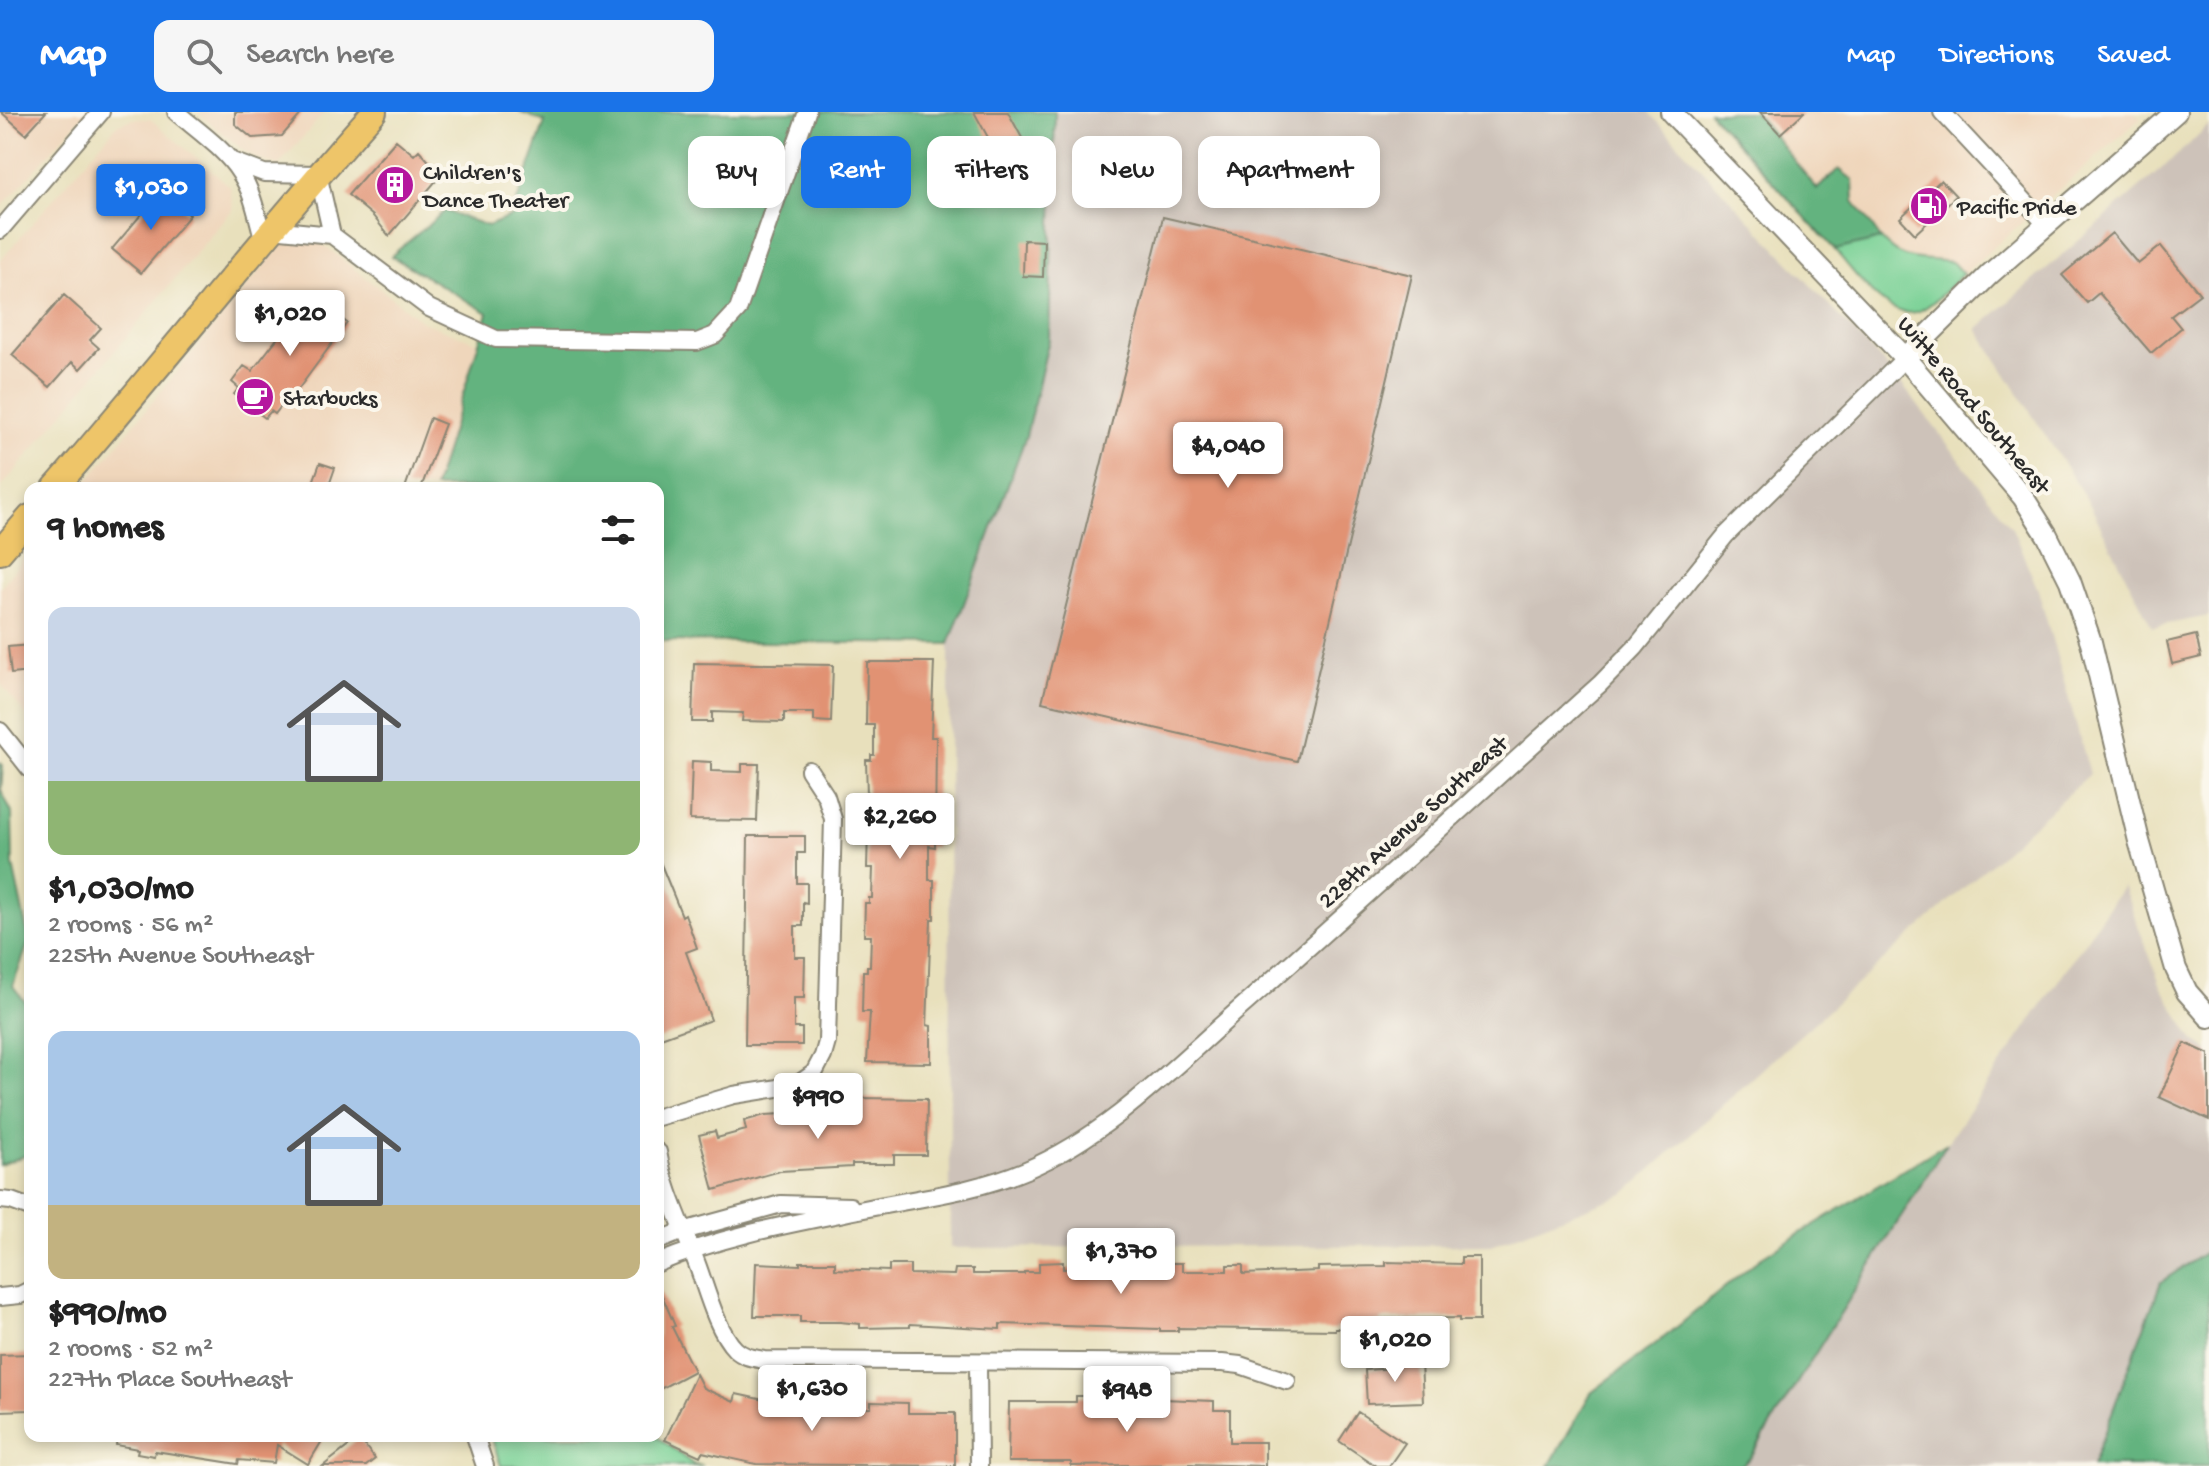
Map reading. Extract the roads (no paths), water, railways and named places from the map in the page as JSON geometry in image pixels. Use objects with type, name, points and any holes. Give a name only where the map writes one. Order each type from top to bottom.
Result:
[{"type":"main road","points":[[60,482],[267,234],[374,112]]},
{"type":"main road","points":[[0,552],[24,524]]},
{"type":"street","points":[[0,230],[101,112]]},
{"type":"street","points":[[176,112],[241,173],[267,234],[332,235],[429,308],[496,339],[680,344],[715,335],[738,310],[807,112]]},
{"type":"street","name":"Witte Road Southeast","points":[[1671,112],[1905,358],[2023,497],[2047,535],[2070,581],[2091,642],[2148,872],[2176,969],[2187,992],[2209,1017]]},
{"type":"street","points":[[1942,112],[2046,224]]},
{"type":"street","points":[[1905,358],[1990,274],[2176,112]]},
{"type":"street","points":[[231,161],[264,173],[318,174],[332,235]]},
{"type":"street","name":"228th Avenue Southeast","points":[[664,1260],[691,1249],[774,1226],[960,1192],[1027,1169],[1089,1137],[1128,1107],[1600,684],[1635,648],[1726,535],[1905,358]]},
{"type":"street","points":[[0,731],[24,761]]},
{"type":"street","points":[[664,1115],[734,1095],[797,1085],[814,1073],[823,1056],[827,1042],[833,819],[826,796],[809,770]]},
{"type":"street","points":[[664,1180],[668,1198],[724,1332],[736,1350],[748,1357],[764,1360],[978,1363],[1222,1363],[1240,1365],[1287,1381]]},
{"type":"street","points":[[0,1200],[24,1202]]},
{"type":"street","name":"228th Avenue Southeast","points":[[664,1239],[781,1204],[876,1207]]},
{"type":"street","points":[[978,1363],[979,1466]]},
{"type":"street","points":[[477,1442],[485,1466]]},
{"type":"place","name":"Children's Dance Theater","points":[[395,185]]},
{"type":"place","name":"Pacific Pride","points":[[1929,206]]},
{"type":"place","name":"Starbucks","points":[[255,397]]}]
